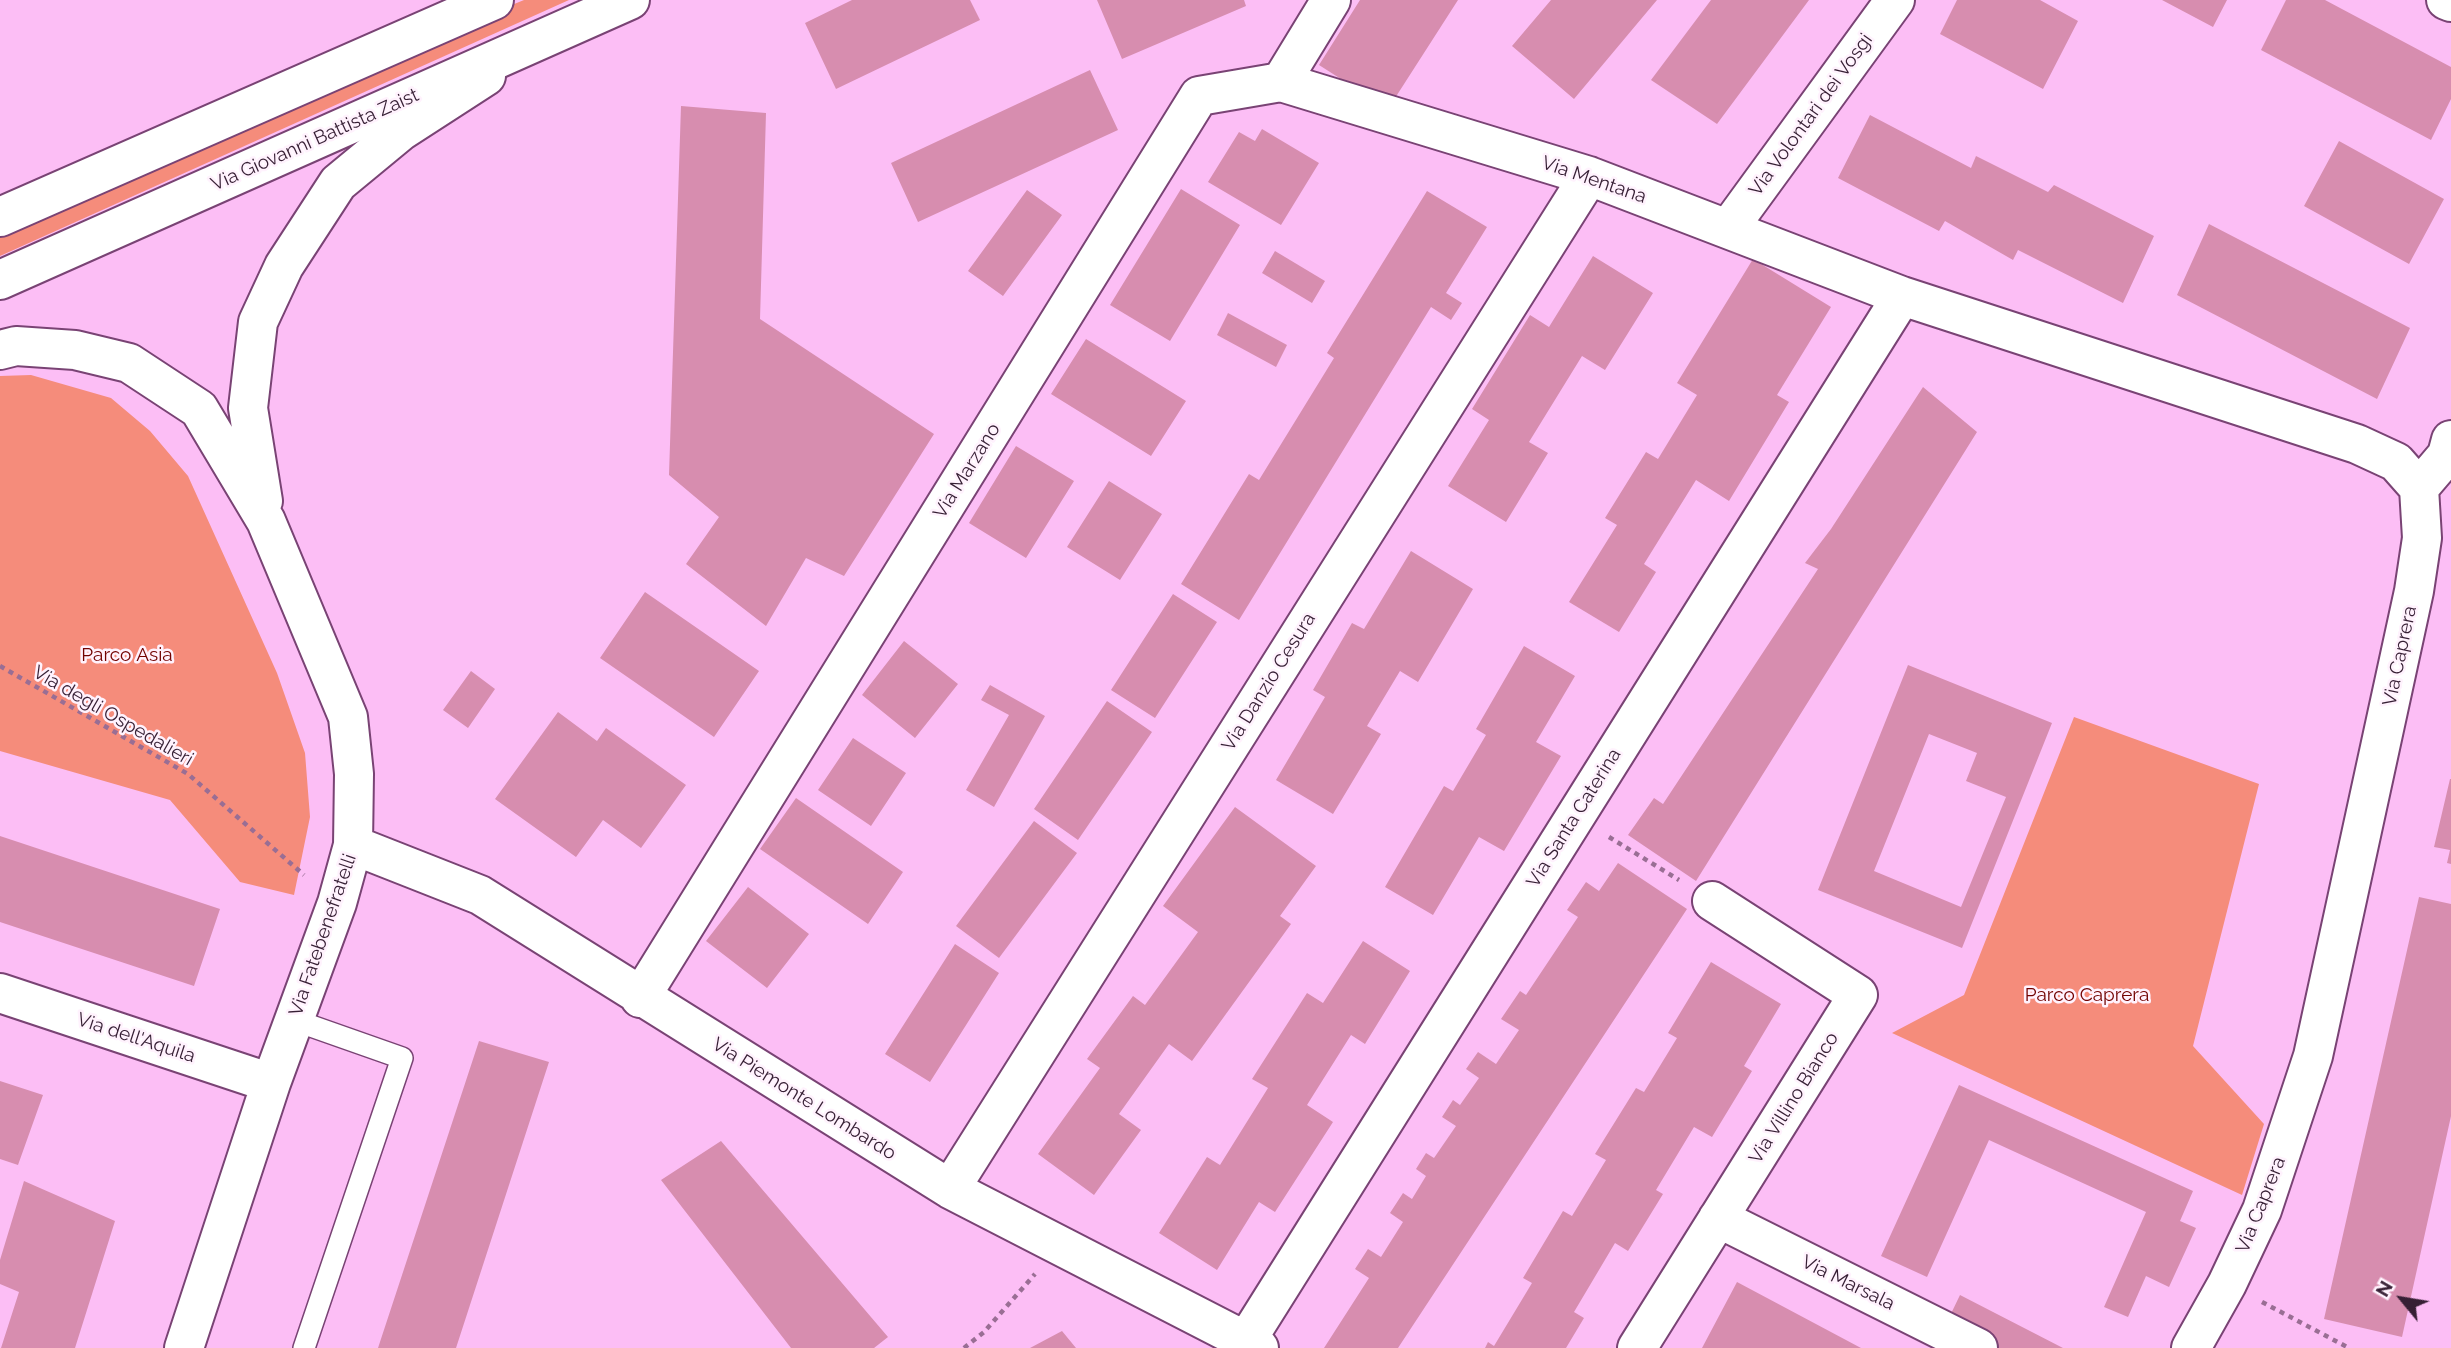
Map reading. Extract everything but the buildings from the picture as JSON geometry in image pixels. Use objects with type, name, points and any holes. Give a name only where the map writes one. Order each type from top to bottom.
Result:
[{"type":"street","points":[[0,217],[494,0]]},
{"type":"street","name":"Via Giovanni Battista Zaist","points":[[0,280],[630,0]]},
{"type":"street","points":[[1281,82],[1331,0]]},
{"type":"street","name":"Via Volontari dei Vosgi","points":[[1728,229],[1895,0]]},
{"type":"street","name":"Via Fatebenefratelli","points":[[266,521],[248,408],[258,322],[284,266],[338,183],[401,131],[547,37]]},
{"type":"street","name":"Via Mentana","points":[[1281,82],[1589,176],[1902,296]]},
{"type":"street","name":"Via Marzano","points":[[640,998],[1199,96],[1281,82]]},
{"type":"street","name":"Via Danzio Cesura","points":[[950,1189],[1589,176]]},
{"type":"street","points":[[1902,296],[2357,444],[2396,462],[2419,488],[2447,455],[2451,440]]},
{"type":"street","name":"Via Santa Caterina","points":[[1253,1344],[1576,815],[1902,296]]},
{"type":"street","name":"Via Fatebenefratelli","points":[[0,350],[16,346],[75,350],[129,363],[199,408],[266,521],[348,717],[355,774],[353,845],[337,903],[271,1083],[184,1348]]},
{"type":"street","name":"Via Caprera","points":[[2191,1348],[2227,1284],[2262,1210],[2314,1056],[2414,591],[2423,538],[2419,488]]},
{"type":"street","name":"Via Piemonte Lombardo","points":[[353,845],[480,895],[640,998],[950,1189],[1253,1344]]},
{"type":"street","name":"Via Villino Bianco","points":[[1637,1348],[1858,995],[1712,901]]},
{"type":"street","name":"Via dell'Aquila","points":[[0,993],[271,1083]]},
{"type":"street","name":"Via Marsala","points":[[1718,1219],[1979,1348]]},
{"type":"lane","points":[[294,1020],[402,1058],[304,1348]]},
{"type":"path","name":"Via degli Ospedalieri","points":[[0,666],[188,775],[337,903]]},
{"type":"path","points":[[1576,815],[1712,901]]},
{"type":"path","points":[[964,1348],[985,1332],[1060,1245]]},
{"type":"path","points":[[2227,1284],[2349,1348]]},
{"type":"green space","points":[[524,0],[569,0],[0,256],[0,224],[356,69]]},
{"type":"green space","name":"Parco Asia","points":[[31,375],[111,398],[150,431],[188,476],[277,673],[305,753],[310,817],[294,895],[240,882],[170,800],[0,751],[0,376]]},
{"type":"green space","name":"Parco Caprera","points":[[2074,717],[2259,784],[2193,1046],[2264,1124],[2242,1195],[1892,1033],[1964,995]]}]
